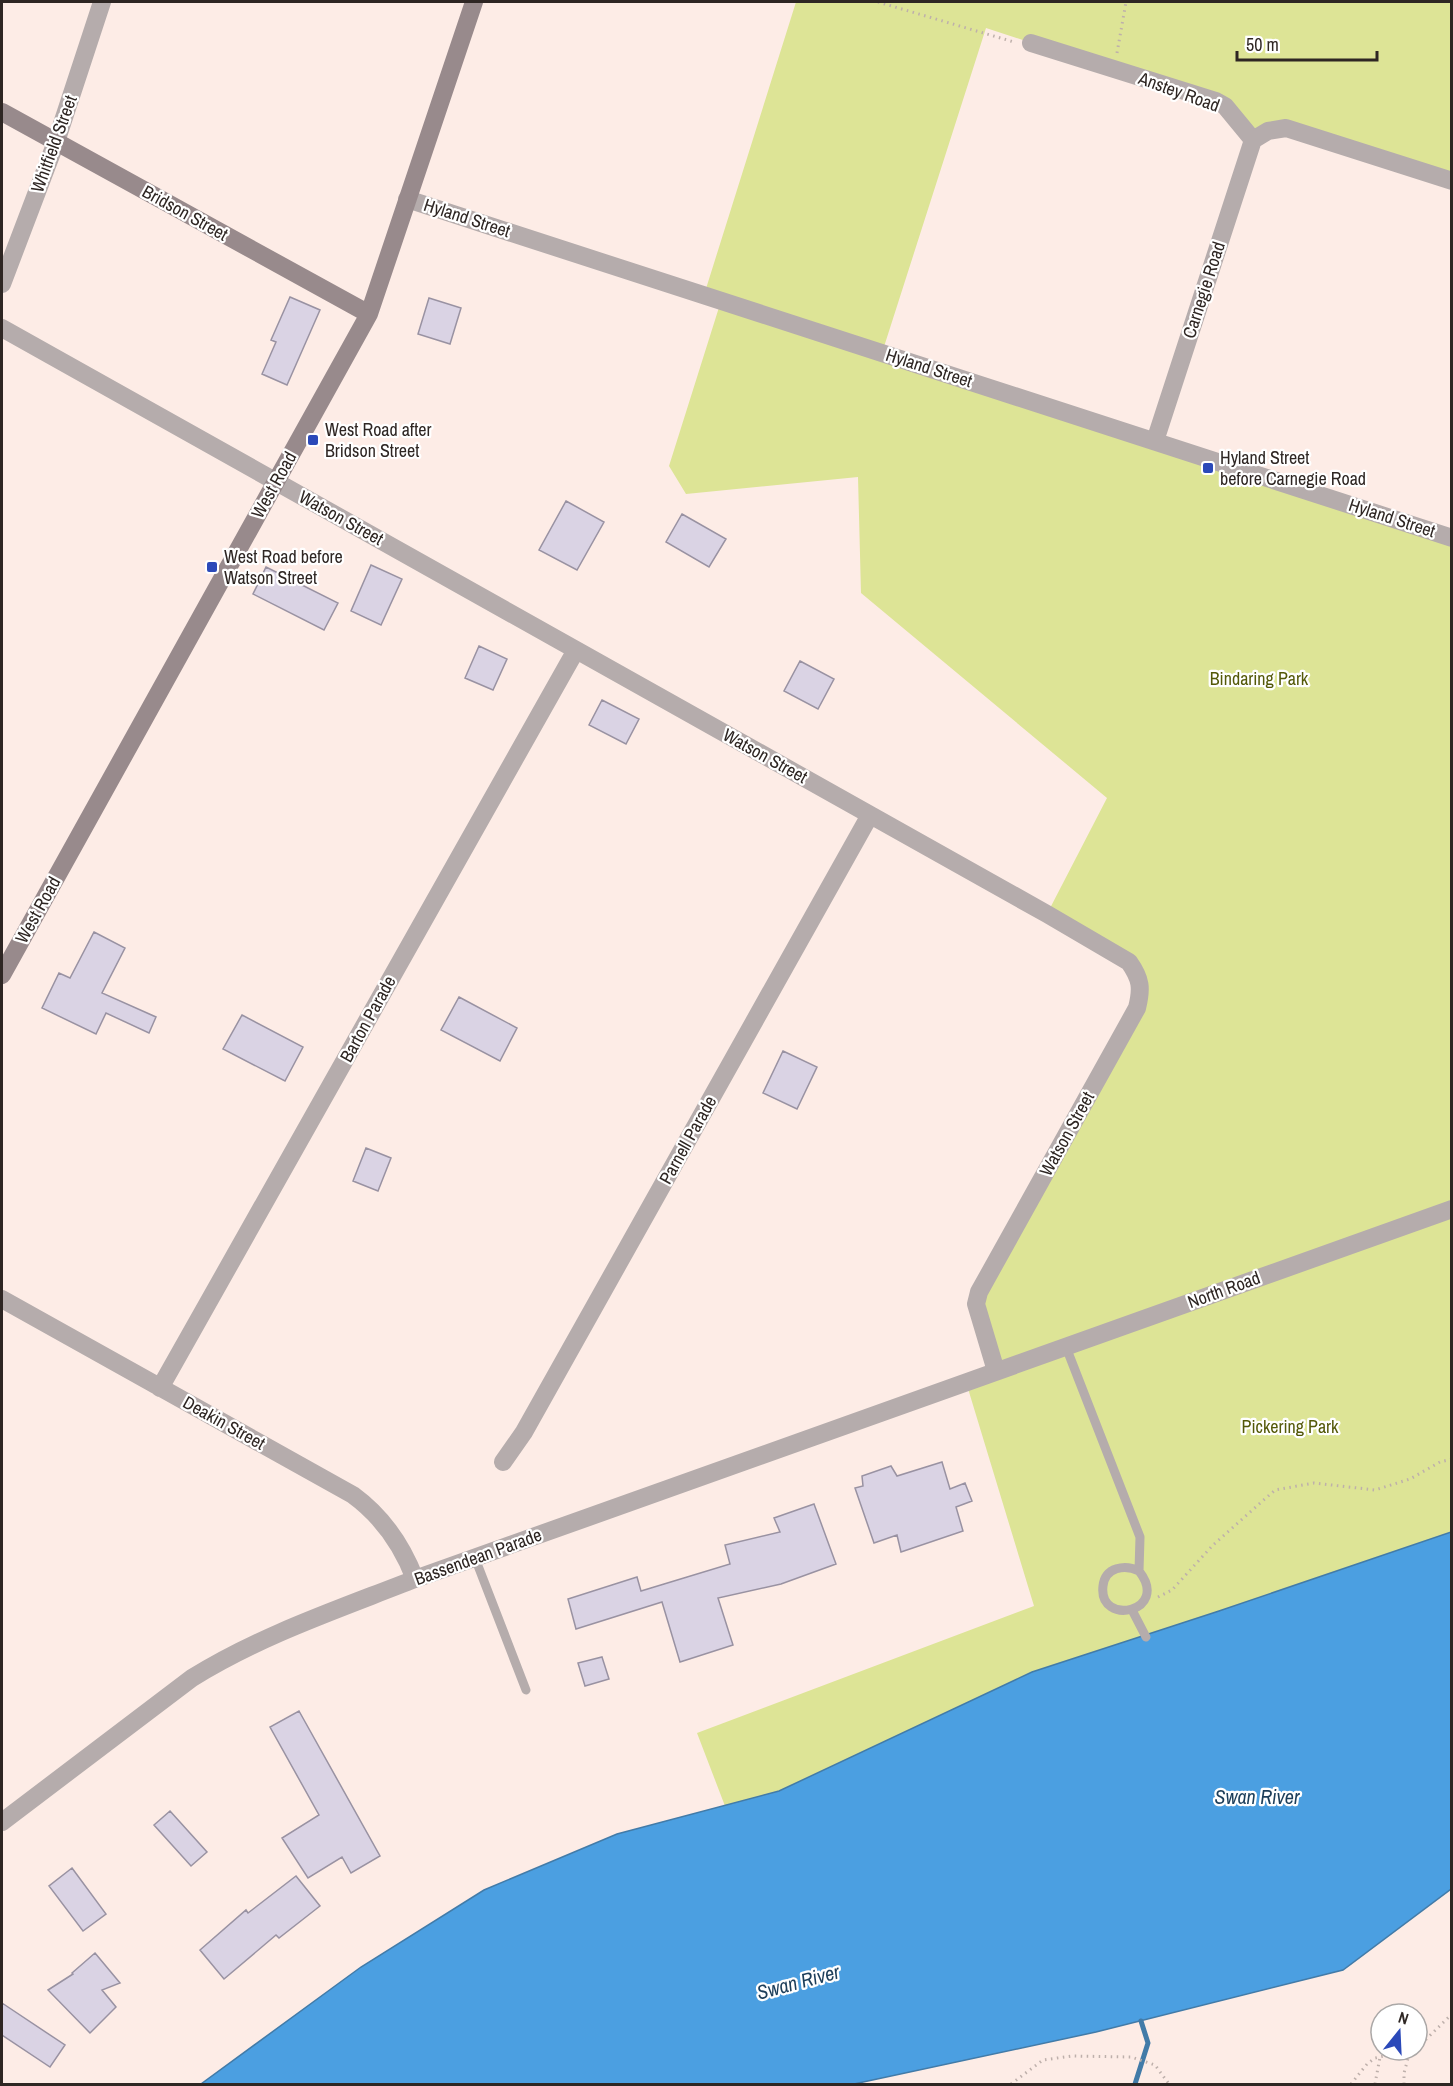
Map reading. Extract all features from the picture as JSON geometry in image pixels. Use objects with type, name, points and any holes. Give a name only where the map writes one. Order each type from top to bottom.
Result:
[{"type":"street","name":"Whitfield Street","points":[[2,284],[56,142],[102,2]]},
{"type":"street","name":"West Road","points":[[2,975],[369,314],[474,2]]},
{"type":"street","name":"Anstey Road","points":[[1030,43],[1216,101],[1225,106],[1253,140]]},
{"type":"street","name":"Bridson Street","points":[[2,112],[369,314]]},
{"type":"street","points":[[1253,140],[1268,130],[1286,128],[1452,181]]},
{"type":"street","name":"Carnegie Road","points":[[1155,441],[1253,140]]},
{"type":"street","name":"Hyland Street","points":[[407,199],[1452,538]]},
{"type":"street","name":"Watson Street","points":[[2,328],[1129,962],[1138,974],[1142,991],[1137,1008],[979,1292],[976,1304],[996,1371]]},
{"type":"street","name":"Barton Parade","points":[[160,1388],[576,650]]},
{"type":"street","name":"Parnell Parade","points":[[503,1462],[524,1432],[870,815]]},
{"type":"street","name":"North Road","points":[[996,1371],[1452,1209]]},
{"type":"street","name":"Deakin Street","points":[[2,1299],[353,1495],[371,1509],[386,1526],[408,1560],[415,1579]]},
{"type":"street","name":"Bassendean Parade","points":[[2,1822],[192,1678],[254,1643],[415,1579],[996,1371]]},
{"type":"lane","points":[[1066,1347],[1140,1537],[1139,1571]]},
{"type":"lane","points":[[475,1558],[526,1690]]},
{"type":"lane","points":[[1123,1566],[1131,1567],[1145,1578],[1146,1597],[1136,1607],[1124,1611],[1116,1609],[1104,1597],[1102,1589],[1104,1581],[1115,1569],[1123,1566]]},
{"type":"lane","points":[[1136,1607],[1146,1637]]},
{"type":"path","points":[[878,2],[1020,44],[1030,43]]},
{"type":"path","points":[[1114,69],[1126,2]]},
{"type":"path","points":[[1136,1607],[1172,1590],[1214,1545],[1275,1490],[1314,1483],[1375,1490],[1410,1479],[1440,1462],[1452,1459]]},
{"type":"path","points":[[1429,2036],[1452,2014]]},
{"type":"path","points":[[1011,2085],[1043,2060],[1072,2056],[1131,2057],[1155,2066],[1169,2085]]},
{"type":"path","points":[[1351,2085],[1370,2062]]},
{"type":"path","points":[[1375,2085],[1379,2062]]},
{"type":"path","points":[[1404,2085],[1407,2062]]},
{"type":"green space","points":[[796,2],[1451,2],[1451,181],[1286,128],[1261,134],[1225,106],[986,28],[882,353],[1451,538],[1451,1532],[1032,1672],[779,1791],[725,1806],[697,1733],[1034,1606],[966,1382],[996,1370],[976,1304],[1137,1008],[1138,974],[1047,914],[1107,798],[861,593],[858,477],[686,494],[669,466],[721,301],[704,295]]},
{"type":"water","name":"Swan River","points":[[1451,1532],[1451,1889],[1343,1970],[1096,2032],[854,2084],[201,2084],[361,1967],[484,1890],[617,1834],[779,1791],[1032,1672]]},
{"type":"building","points":[[290,297],[320,310],[287,385],[262,374],[276,342],[271,340]]},
{"type":"building","points":[[429,298],[461,308],[450,344],[418,334]]},
{"type":"building","points":[[566,501],[604,522],[577,570],[539,550]]},
{"type":"building","points":[[682,514],[726,539],[709,567],[666,542]]},
{"type":"building","points":[[371,565],[402,579],[381,625],[351,611]]},
{"type":"building","points":[[266,567],[338,603],[324,630],[253,594]]},
{"type":"building","points":[[479,646],[507,659],[493,690],[465,678]]},
{"type":"building","points":[[800,661],[834,679],[818,709],[784,691]]},
{"type":"building","points":[[602,700],[639,719],[626,744],[589,725]]},
{"type":"building","points":[[94,932],[125,948],[102,993],[156,1017],[149,1033],[106,1013],[96,1034],[42,1008],[59,973],[70,978]]},
{"type":"building","points":[[459,997],[517,1028],[500,1061],[441,1030]]},
{"type":"building","points":[[242,1015],[303,1047],[285,1081],[223,1049]]},
{"type":"building","points":[[783,1051],[817,1067],[797,1109],[763,1093]]},
{"type":"building","points":[[366,1148],[391,1158],[378,1191],[353,1181]]},
{"type":"building","points":[[942,1462],[950,1489],[965,1483],[972,1501],[956,1507],[963,1531],[901,1552],[897,1535],[874,1543],[855,1488],[863,1486],[862,1476],[891,1466],[897,1476]]},
{"type":"building","points":[[814,1504],[836,1564],[781,1584],[718,1598],[733,1645],[680,1662],[662,1602],[576,1629],[568,1599],[637,1577],[641,1591],[730,1564],[725,1545],[780,1532],[774,1518]]},
{"type":"building","points":[[602,1657],[609,1679],[585,1686],[578,1663]]},
{"type":"building","points":[[299,1711],[380,1856],[351,1873],[342,1857],[308,1878],[282,1838],[319,1815],[270,1727]]},
{"type":"building","points":[[170,1811],[207,1852],[191,1866],[154,1825]]},
{"type":"building","points":[[72,1868],[106,1914],[83,1931],[49,1886]]},
{"type":"building","points":[[296,1876],[320,1906],[279,1938],[276,1935],[224,1979],[200,1950],[246,1910],[248,1913]]},
{"type":"building","points":[[95,1953],[120,1983],[102,1990],[116,2007],[90,2033],[48,1990],[73,1974]]},
{"type":"building","points":[[2,2003],[65,2045],[50,2067],[2,2035]]},
{"type":"waterway","points":[[1135,2084],[1148,2043],[1141,2021]]},
{"type":"place","name":"West Road after Bridson Street","points":[[313,440]]},
{"type":"place","name":"Hyland Street before Carnegie Road","points":[[1208,468]]},
{"type":"place","name":"West Road before Watson Street","points":[[212,567]]},
{"type":"park label","name":"Bindaring Park","points":[[1259,679]]},
{"type":"park label","name":"Pickering Park","points":[[1290,1427]]}]
